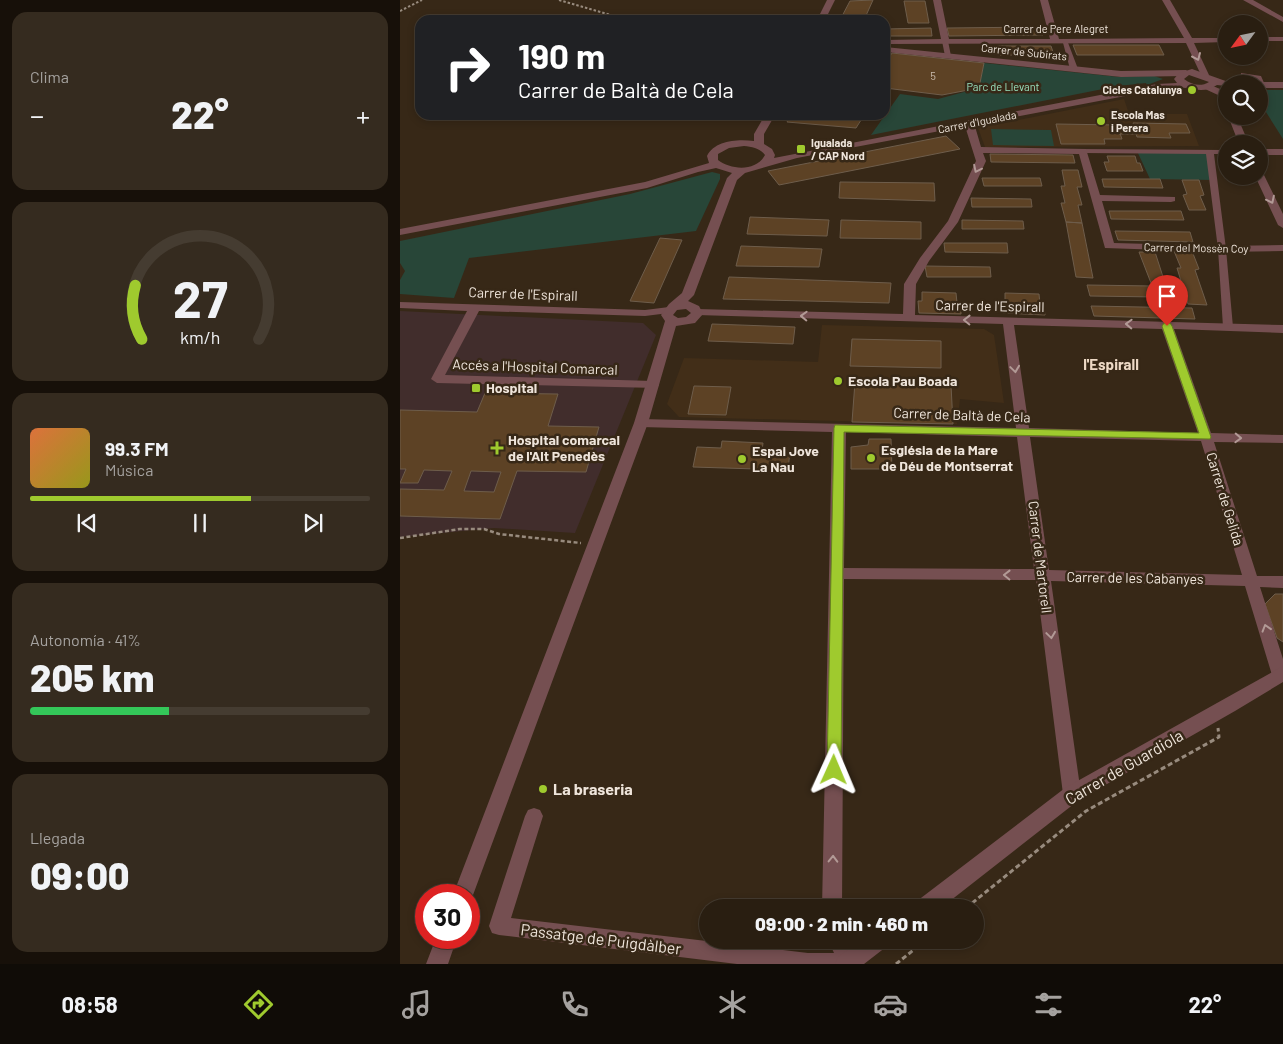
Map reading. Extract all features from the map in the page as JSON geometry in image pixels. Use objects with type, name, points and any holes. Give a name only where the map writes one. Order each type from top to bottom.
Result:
[{"type":"street","points":[[824,15],[831,0]]},
{"type":"street","points":[[937,0],[948,56]]},
{"type":"street","points":[[1044,0],[1074,69]]},
{"type":"street","points":[[1166,0],[1189,40],[1205,75],[1218,90]]},
{"type":"street","points":[[1247,0],[1283,20]]},
{"type":"street","points":[[1268,40],[1283,39]]},
{"type":"street","name":"Carrer de Pere Alegret","points":[[890,42],[1218,40]]},
{"type":"street","name":"Carrer de Subirats","points":[[890,50],[1121,74],[1161,74],[1183,79]]},
{"type":"street","points":[[1183,79],[1205,75]]},
{"type":"street","points":[[1183,79],[1197,87],[1218,84]]},
{"type":"street","name":"Carrer d'Igualada","points":[[721,167],[743,170],[752,169],[768,159],[1157,87],[1183,79]]},
{"type":"street","points":[[1268,85],[1283,85]]},
{"type":"street","points":[[759,140],[768,120]]},
{"type":"street","points":[[909,319],[910,284],[924,260],[953,222],[981,161],[969,123]]},
{"type":"street","points":[[674,315],[693,319],[692,304],[721,167],[719,148],[759,140]]},
{"type":"street","points":[[759,140],[765,148],[768,159]]},
{"type":"street","points":[[977,150],[1218,152]]},
{"type":"street","points":[[1083,151],[1096,198],[1171,199]]},
{"type":"street","points":[[1210,152],[1222,249],[1228,327]]},
{"type":"street","points":[[1268,152],[1283,152]]},
{"type":"street","points":[[400,232],[647,185],[696,168],[721,167]]},
{"type":"street","points":[[1264,185],[1283,226]]},
{"type":"street","name":"Carrer del Mossèn Coy","points":[[1096,198],[1109,246],[1222,249],[1283,248]]},
{"type":"street","points":[[467,884],[641,423],[674,315],[692,304]]},
{"type":"street","name":"Carrer de l'Espirall","points":[[692,304],[909,319],[1283,329]]},
{"type":"street","name":"Carrer de l'Espirall","points":[[400,305],[674,315]]},
{"type":"street","name":"Accés a l'Hospital Comarcal","points":[[474,307],[438,379],[653,385]]},
{"type":"street","name":"Carrer de Martorell","points":[[1008,321],[1072,794]]},
{"type":"street","name":"Carrer de Gelida","points":[[1167,326],[1206,437],[1282,674]]},
{"type":"street","name":"Carrer de Baltà de Cela","points":[[641,423],[1283,439]]},
{"type":"street","points":[[832,899],[839,428]]},
{"type":"street","name":"Carrer de les Cabanyes","points":[[837,573],[1042,575],[1283,582]]},
{"type":"street","name":"Carrer de Guardiola","points":[[936,899],[1072,794],[1216,714],[1282,674]]},
{"type":"street","name":"Passatge de Puigdàlber","points":[[534,816],[499,926],[808,963],[847,964]]},
{"type":"street","points":[[437,964],[443,949]]},
{"type":"street","points":[[841,949],[847,964],[867,949]]},
{"type":"lane","points":[[1243,74],[1248,75]]},
{"type":"path","points":[[400,11],[422,0]]},
{"type":"path","points":[[559,0],[611,15]]},
{"type":"path","points":[[400,538],[460,529],[484,529],[499,534],[595,545]]},
{"type":"path","points":[[977,899],[1086,811],[1220,737],[1216,714]]},
{"type":"path","points":[[896,964],[915,949]]},
{"type":"shaded area","name":"Escola Mas i Perera","points":[[1124,99],[1129,114],[1187,114],[1199,146],[985,147],[978,128]]},
{"type":"shaded area","points":[[400,311],[643,323],[656,335],[575,533],[494,528],[400,537]]},
{"type":"shaded area","name":"Escola Pau Boada","points":[[822,325],[984,329],[994,335],[1004,403],[960,399],[957,424],[679,417],[667,404],[684,358],[818,362]]},
{"type":"green space","name":"Parc de Llevant","points":[[984,63],[1119,77],[1154,76],[1163,79],[1147,85],[1146,83],[1118,86],[871,135],[882,120],[890,120],[890,108],[900,94],[938,99],[979,88]]},
{"type":"green space","points":[[1268,90],[1283,90],[1283,139],[1268,115]]},
{"type":"green space","points":[[991,129],[1051,130],[1054,146],[993,145]]},
{"type":"green space","points":[[1137,151],[1210,152],[1214,180],[1150,179]]},
{"type":"green space","points":[[712,172],[720,174],[720,179],[696,231],[469,258],[454,298],[400,294],[400,280],[405,271],[400,263],[400,241],[630,194]]},
{"type":"building","points":[[873,0],[866,15],[843,15],[850,1]]},
{"type":"building","points":[[904,1],[925,1],[929,23],[908,23]]},
{"type":"building","points":[[1040,27],[1043,35],[949,36],[947,28]]},
{"type":"building","points":[[931,28],[932,36],[890,36],[890,29]]},
{"type":"building","points":[[1073,45],[1159,45],[1164,55],[1077,55]]},
{"type":"building","points":[[997,46],[1051,46],[1054,55],[1000,55]]},
{"type":"building","points":[[892,53],[984,63],[979,88],[942,95],[890,89],[890,56]]},
{"type":"building","points":[[788,120],[861,120],[856,128],[787,122]]},
{"type":"building","points":[[1133,123],[1186,124],[1190,133],[1169,133],[1171,138],[1137,137],[1136,134],[1119,134],[1118,131],[1125,131],[1124,127],[1129,127],[1130,131],[1136,131]]},
{"type":"building","points":[[1056,124],[1117,125],[1122,139],[1104,139],[1105,144],[1061,144]]},
{"type":"building","points":[[946,136],[960,149],[779,185],[768,171]]},
{"type":"building","points":[[990,154],[1073,155],[1075,163],[991,162]]},
{"type":"building","points":[[1107,156],[1135,156],[1137,163],[1140,163],[1143,171],[1107,171],[1104,162],[1109,162]]},
{"type":"building","points":[[1062,170],[1078,170],[1082,187],[1077,187],[1082,205],[1078,205],[1082,223],[1066,222],[1061,203],[1065,203],[1061,186],[1065,186]]},
{"type":"building","points":[[982,178],[1040,178],[1042,186],[984,186]]},
{"type":"building","points":[[1102,179],[1160,179],[1163,188],[1104,187]]},
{"type":"building","points":[[1182,180],[1199,180],[1204,195],[1200,196],[1206,210],[1189,210],[1183,195],[1187,194]]},
{"type":"building","points":[[840,182],[934,183],[935,201],[839,198]]},
{"type":"building","points":[[971,198],[1031,199],[1032,207],[972,207]]},
{"type":"building","points":[[1109,211],[1181,211],[1184,220],[1111,219]]},
{"type":"building","points":[[750,217],[829,220],[827,236],[747,234]]},
{"type":"building","points":[[841,220],[921,222],[921,239],[840,238]]},
{"type":"building","points":[[962,220],[1023,221],[1024,229],[962,229]]},
{"type":"building","points":[[1066,222],[1082,223],[1093,278],[1076,277]]},
{"type":"building","points":[[1115,231],[1190,232],[1193,242],[1118,240]]},
{"type":"building","points":[[660,238],[682,240],[654,303],[630,301]]},
{"type":"building","points":[[944,243],[1007,243],[1008,253],[945,252]]},
{"type":"building","points":[[741,246],[822,249],[819,267],[736,266]]},
{"type":"building","points":[[1174,251],[1192,251],[1199,269],[1195,270],[1207,305],[1188,304],[1177,268],[1181,268]]},
{"type":"building","points":[[1139,252],[1155,252],[1165,283],[1151,283]]},
{"type":"building","points":[[925,266],[990,267],[991,277],[927,277]]},
{"type":"building","points":[[729,277],[891,283],[889,303],[723,299]]},
{"type":"building","points":[[1087,285],[1153,286],[1157,297],[1090,296]]},
{"type":"building","points":[[922,292],[956,293],[957,303],[961,303],[961,314],[919,313],[918,301],[922,301]]},
{"type":"building","points":[[1005,293],[1039,294],[1040,304],[1044,304],[1045,315],[1003,313],[1001,303],[1005,303]]},
{"type":"building","points":[[1091,306],[1192,308],[1195,319],[1094,316]]},
{"type":"building","points":[[712,324],[795,327],[793,344],[708,341]]},
{"type":"building","points":[[852,339],[941,341],[941,368],[850,366]]},
{"type":"building","points":[[855,382],[951,385],[953,424],[852,422]]},
{"type":"building","points":[[694,386],[731,387],[726,415],[688,414]]},
{"type":"building","name":"Hospital comarcal de l'Alt Penedès","points":[[485,393],[558,394],[548,426],[599,427],[586,472],[517,471],[500,519],[400,516],[400,489],[444,490],[452,471],[424,470],[418,483],[400,483],[406,469],[400,469],[400,410],[477,412]],"holes":[[[471,471],[501,472],[494,492],[464,491]]]},
{"type":"building","name":"Església de la Mare de Déu de Montserrat","points":[[869,439],[891,439],[892,469],[851,469],[851,447],[868,445]]},
{"type":"building","name":"Espai Jove La Nau","points":[[722,441],[763,443],[762,451],[790,451],[788,470],[693,467],[697,447],[721,448]]},
{"type":"building","points":[[1275,594],[1283,594],[1283,642],[1277,638],[1265,604]]},
{"type":"place","name":"Cicles Catalunya","points":[[1192,90]]},
{"type":"place","name":"Escola Mas i Perera","points":[[1101,121]]},
{"type":"place","name":"Igualada / CAP Nord","points":[[801,149]]},
{"type":"place","name":"Escola Pau Boada","points":[[838,381]]},
{"type":"place","name":"Hospital","points":[[476,388]]},
{"type":"place","name":"Hospital comarcal de l'Alt Penedès","points":[[497,448]]},
{"type":"place","name":"Església de la Mare de Déu de Montserrat","points":[[871,458]]},
{"type":"place","name":"Espai Jove La Nau","points":[[742,459]]},
{"type":"place","name":"La braseria","points":[[543,789]]},
{"type":"district","name":"l'Espirall","points":[[1111,365]]},
{"type":"route","points":[[834,770],[839,428],[1206,437],[1167,326]]}]
